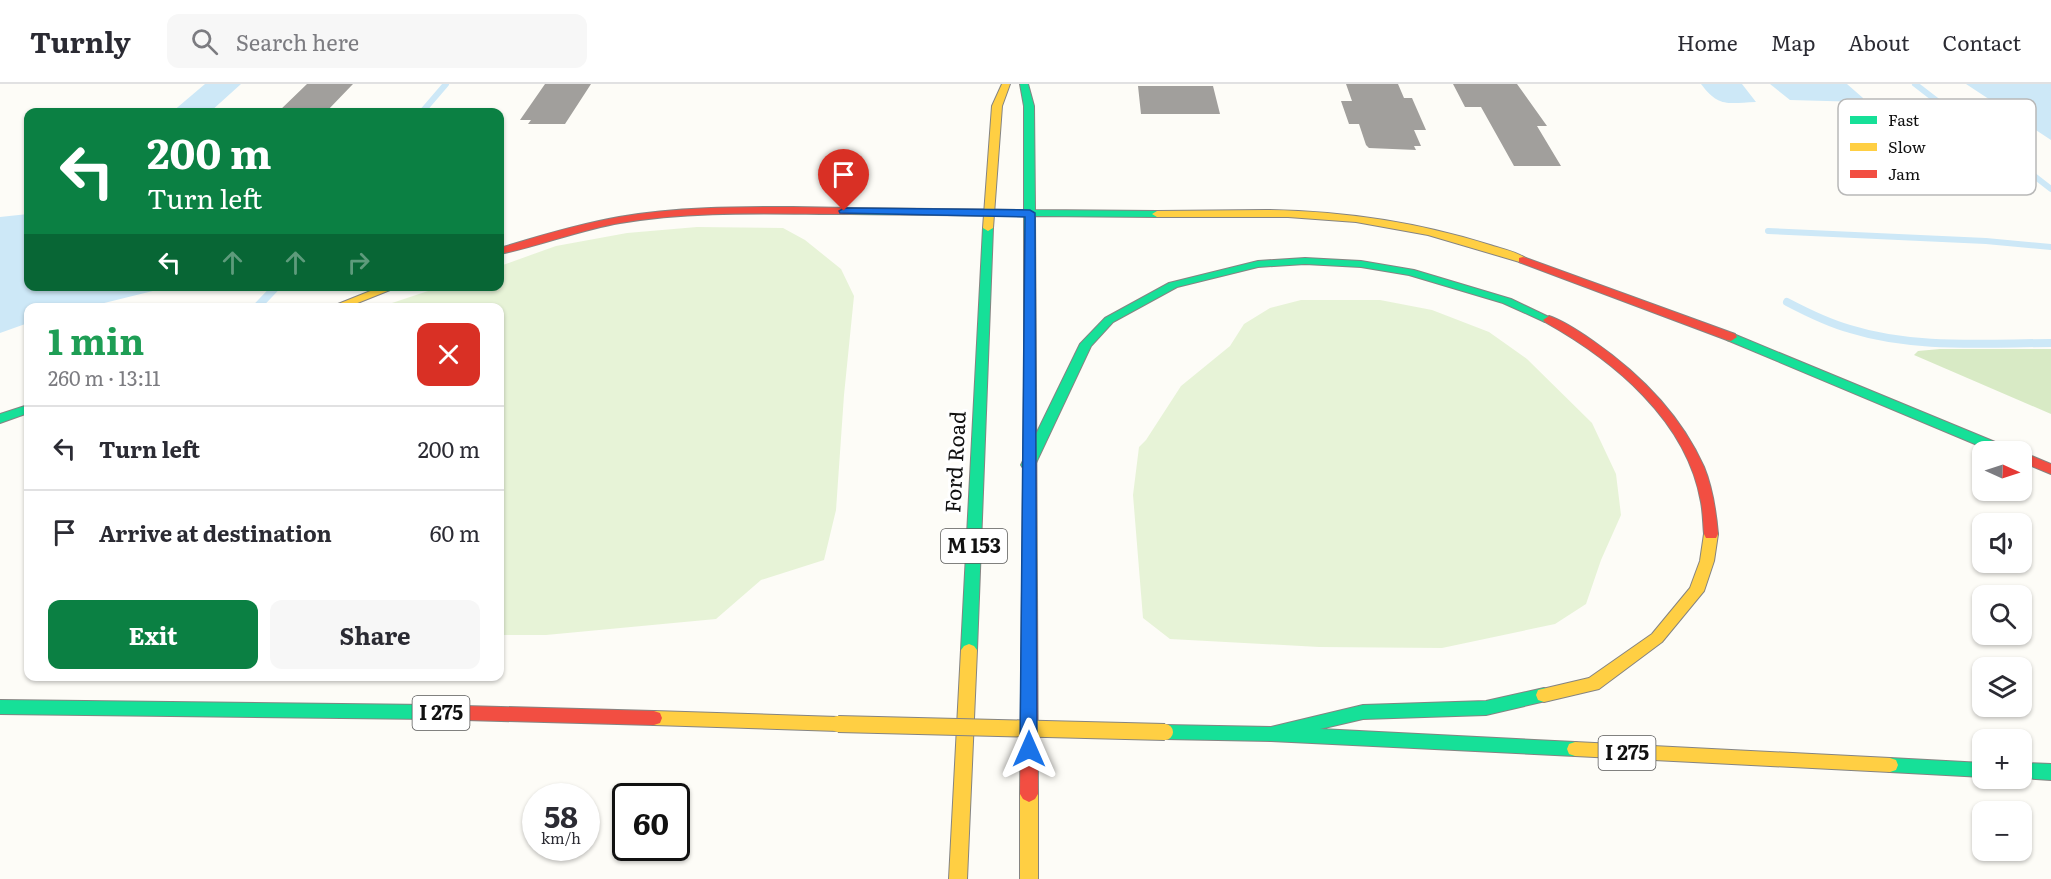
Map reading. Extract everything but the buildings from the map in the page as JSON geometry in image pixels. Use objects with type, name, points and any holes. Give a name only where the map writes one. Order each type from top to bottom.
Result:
[{"type":"main road","name":"Ford Road","points":[[958,879],[989,213],[997,106],[1006,84]]},
{"type":"main road","name":"M 153","points":[[1024,84],[1029,106],[1030,213],[1029,879]]},
{"type":"main road","points":[[504,250],[576,228],[666,214],[734,211],[1330,216],[1377,220],[1433,231],[1483,245],[1727,335],[1981,441]]},
{"type":"main road","points":[[1028,465],[1086,344],[1109,320],[1173,285],[1258,264],[1305,261],[1360,264],[1410,272],[1507,301],[1572,331],[1616,364],[1654,401],[1692,456],[1708,500],[1711,532],[1707,561],[1697,591],[1657,638],[1593,684],[1486,708],[1363,712],[1271,734]]},
{"type":"main road","points":[[347,303],[381,291]]},
{"type":"main road","points":[[0,418],[24,410]]},
{"type":"main road","points":[[2032,461],[2051,469]]},
{"type":"main road","name":"I 275","points":[[0,707],[549,714],[838,724],[1271,734],[1972,769]]},
{"type":"main road","points":[[2032,771],[2051,772]]},
{"type":"green space","points":[[697,227],[783,228],[805,240],[841,269],[854,296],[836,510],[824,560],[761,580],[716,619],[546,635],[504,635],[504,303],[392,303],[428,291],[504,291],[504,265],[556,246],[627,233]]},
{"type":"green space","points":[[1301,300],[1380,300],[1432,310],[1489,332],[1527,359],[1592,423],[1616,474],[1621,515],[1601,560],[1586,604],[1555,624],[1442,648],[1319,647],[1170,639],[1143,618],[1133,495],[1139,447],[1181,386],[1230,346],[1244,324],[1270,308]]},
{"type":"green space","points":[[2051,349],[2051,414],[1914,355],[1918,351]]},
{"type":"water","points":[[205,84],[241,84],[214,108],[177,108]]},
{"type":"water","points":[[1701,84],[1742,84],[1756,102],[1719,101]]},
{"type":"water","points":[[1770,84],[1847,84],[1863,98],[1838,99],[1838,101],[1790,100]]},
{"type":"water","points":[[1966,84],[2051,84],[2051,140],[2036,130],[2036,99],[1989,99]]},
{"type":"water","points":[[24,214],[24,291],[153,291],[104,303],[24,303],[24,324],[0,333],[0,217]]},
{"type":"waterway","points":[[425,108],[446,84]]},
{"type":"waterway","points":[[1915,84],[1934,99]]},
{"type":"waterway","points":[[2036,177],[2051,189]]},
{"type":"waterway","points":[[1768,231],[1986,241],[2051,247]]},
{"type":"waterway","points":[[261,303],[272,291]]},
{"type":"waterway","points":[[1787,302],[1842,327],[1899,340],[1950,344],[2051,343]]},
{"type":"traffic: fast","points":[[1024,84],[1029,106],[1030,387]]},
{"type":"traffic: fast","points":[[850,211],[1157,214]]},
{"type":"traffic: fast","points":[[969,650],[988,228]]},
{"type":"traffic: fast","points":[[1028,465],[1086,344],[1109,320],[1173,285],[1258,264],[1305,261],[1361,264],[1410,272],[1507,301],[1549,320]]},
{"type":"traffic: fast","points":[[1731,337],[1981,441]]},
{"type":"traffic: fast","points":[[0,419],[24,410]]},
{"type":"traffic: fast","points":[[1271,734],[1363,712],[1486,708],[1544,695]]},
{"type":"traffic: fast","points":[[0,707],[429,712]]},
{"type":"traffic: fast","points":[[1165,732],[1271,734],[1575,749]]},
{"type":"traffic: fast","points":[[1890,765],[1972,769]]},
{"type":"traffic: fast","points":[[2032,771],[2051,772]]},
{"type":"traffic: slow","points":[[988,228],[997,106],[1006,84]]},
{"type":"traffic: slow","points":[[1157,214],[1288,214],[1380,222],[1476,244],[1523,260]]},
{"type":"traffic: slow","points":[[347,303],[381,291]]},
{"type":"traffic: slow","points":[[1544,695],[1593,684],[1657,638],[1697,591],[1707,561],[1711,534]]},
{"type":"traffic: slow","points":[[958,879],[969,650]]},
{"type":"traffic: slow","points":[[654,718],[838,724]]},
{"type":"traffic: slow","points":[[838,724],[1165,732]]},
{"type":"traffic: slow","points":[[1575,749],[1890,765]]},
{"type":"traffic: slow","points":[[1029,794],[1029,879]]},
{"type":"traffic: jam","points":[[504,250],[590,226],[648,216],[735,211],[850,211]]},
{"type":"traffic: jam","points":[[1523,260],[1731,337]]},
{"type":"traffic: jam","points":[[1549,320],[1607,356],[1635,380],[1660,407],[1681,436],[1697,468],[1708,500],[1711,534]]},
{"type":"traffic: jam","points":[[1029,794],[1030,387]]},
{"type":"traffic: jam","points":[[2032,461],[2051,469]]},
{"type":"traffic: jam","points":[[429,712],[654,718]]},
{"type":"route","points":[[844,211],[1030,213],[1029,749]]}]
